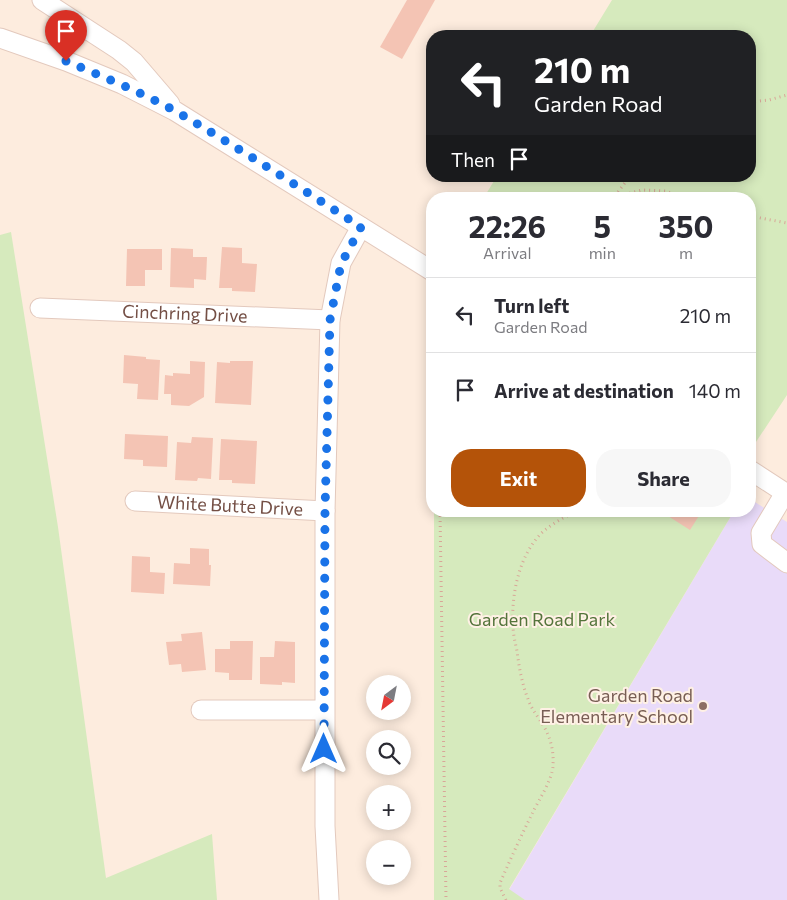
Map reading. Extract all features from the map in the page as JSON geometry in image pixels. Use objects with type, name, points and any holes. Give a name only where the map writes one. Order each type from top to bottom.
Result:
[{"type":"street","points":[[42,0],[119,50],[134,62],[176,111]]},
{"type":"street","points":[[0,38],[66,61],[122,84],[176,111],[426,267]]},
{"type":"street","points":[[329,900],[325,826],[324,710],[325,511],[330,320],[341,264],[361,227]]},
{"type":"street","name":"Cinchring Drive","points":[[40,308],[330,320]]},
{"type":"street","points":[[756,474],[786,493],[761,533],[762,544],[787,563]]},
{"type":"street","name":"White Butte Drive","points":[[135,501],[325,511]]},
{"type":"street","points":[[200,710],[324,710]]},
{"type":"path","points":[[756,101],[787,95]]},
{"type":"path","points":[[635,192],[642,190],[668,192]]},
{"type":"path","points":[[756,217],[787,223]]},
{"type":"path","points":[[440,517],[446,900]]},
{"type":"path","points":[[506,900],[500,888],[500,883],[552,774],[554,765],[548,733],[528,701],[520,672],[513,626],[513,598],[523,562],[533,545],[544,531],[564,517]]},
{"type":"shaded area","name":"Garden Road Elementary School","points":[[756,503],[787,522],[787,900],[525,900],[509,890],[730,517],[756,517]]},
{"type":"green space","points":[[612,0],[787,0],[787,395],[756,442],[756,192],[487,192],[493,182],[756,182],[756,30],[594,30]]},
{"type":"green space","points":[[11,232],[58,527],[106,878],[212,834],[217,900],[0,900],[0,235]]},
{"type":"green space","name":"Garden Road Park","points":[[434,517],[730,517],[509,889],[525,900],[434,900]]},
{"type":"building","points":[[407,0],[435,0],[402,59],[380,47]]},
{"type":"building","points":[[222,247],[242,248],[242,263],[257,264],[255,292],[232,291],[232,288],[219,288]]},
{"type":"building","points":[[171,248],[193,249],[193,257],[207,257],[206,280],[194,279],[194,288],[170,287]]},
{"type":"building","points":[[127,249],[162,249],[162,270],[145,270],[145,286],[126,286]]},
{"type":"building","points":[[124,355],[160,360],[158,400],[137,399],[138,384],[123,383]]},
{"type":"building","points":[[190,361],[205,362],[204,397],[189,406],[171,405],[171,394],[164,394],[165,375],[173,376],[173,373],[190,374]]},
{"type":"building","points":[[230,361],[253,361],[251,405],[215,403],[217,362],[230,363]]},
{"type":"building","points":[[125,434],[168,436],[167,467],[143,466],[143,460],[124,459]]},
{"type":"building","points":[[192,437],[213,438],[211,479],[198,478],[197,481],[175,480],[177,442],[191,443]]},
{"type":"building","points":[[221,439],[257,441],[255,484],[232,483],[232,480],[219,480]]},
{"type":"building","points":[[670,517],[698,517],[690,530]]},
{"type":"building","points":[[190,548],[209,549],[209,565],[211,565],[210,586],[173,584],[174,563],[190,564]]},
{"type":"building","points":[[132,556],[150,557],[150,572],[165,573],[164,594],[131,592]]},
{"type":"building","points":[[202,632],[206,670],[182,672],[181,664],[169,665],[166,642],[182,641],[181,634]]},
{"type":"building","points":[[230,641],[253,641],[252,680],[229,680],[229,673],[215,672],[215,649],[230,649]]},
{"type":"building","points":[[275,641],[295,642],[295,683],[282,682],[282,685],[260,684],[260,657],[274,657]]},
{"type":"place","name":"Garden Road Elementary School","points":[[703,706]]},
{"type":"route","points":[[66,61],[122,84],[176,111],[361,227],[341,264],[330,320],[325,511],[324,749]]}]
